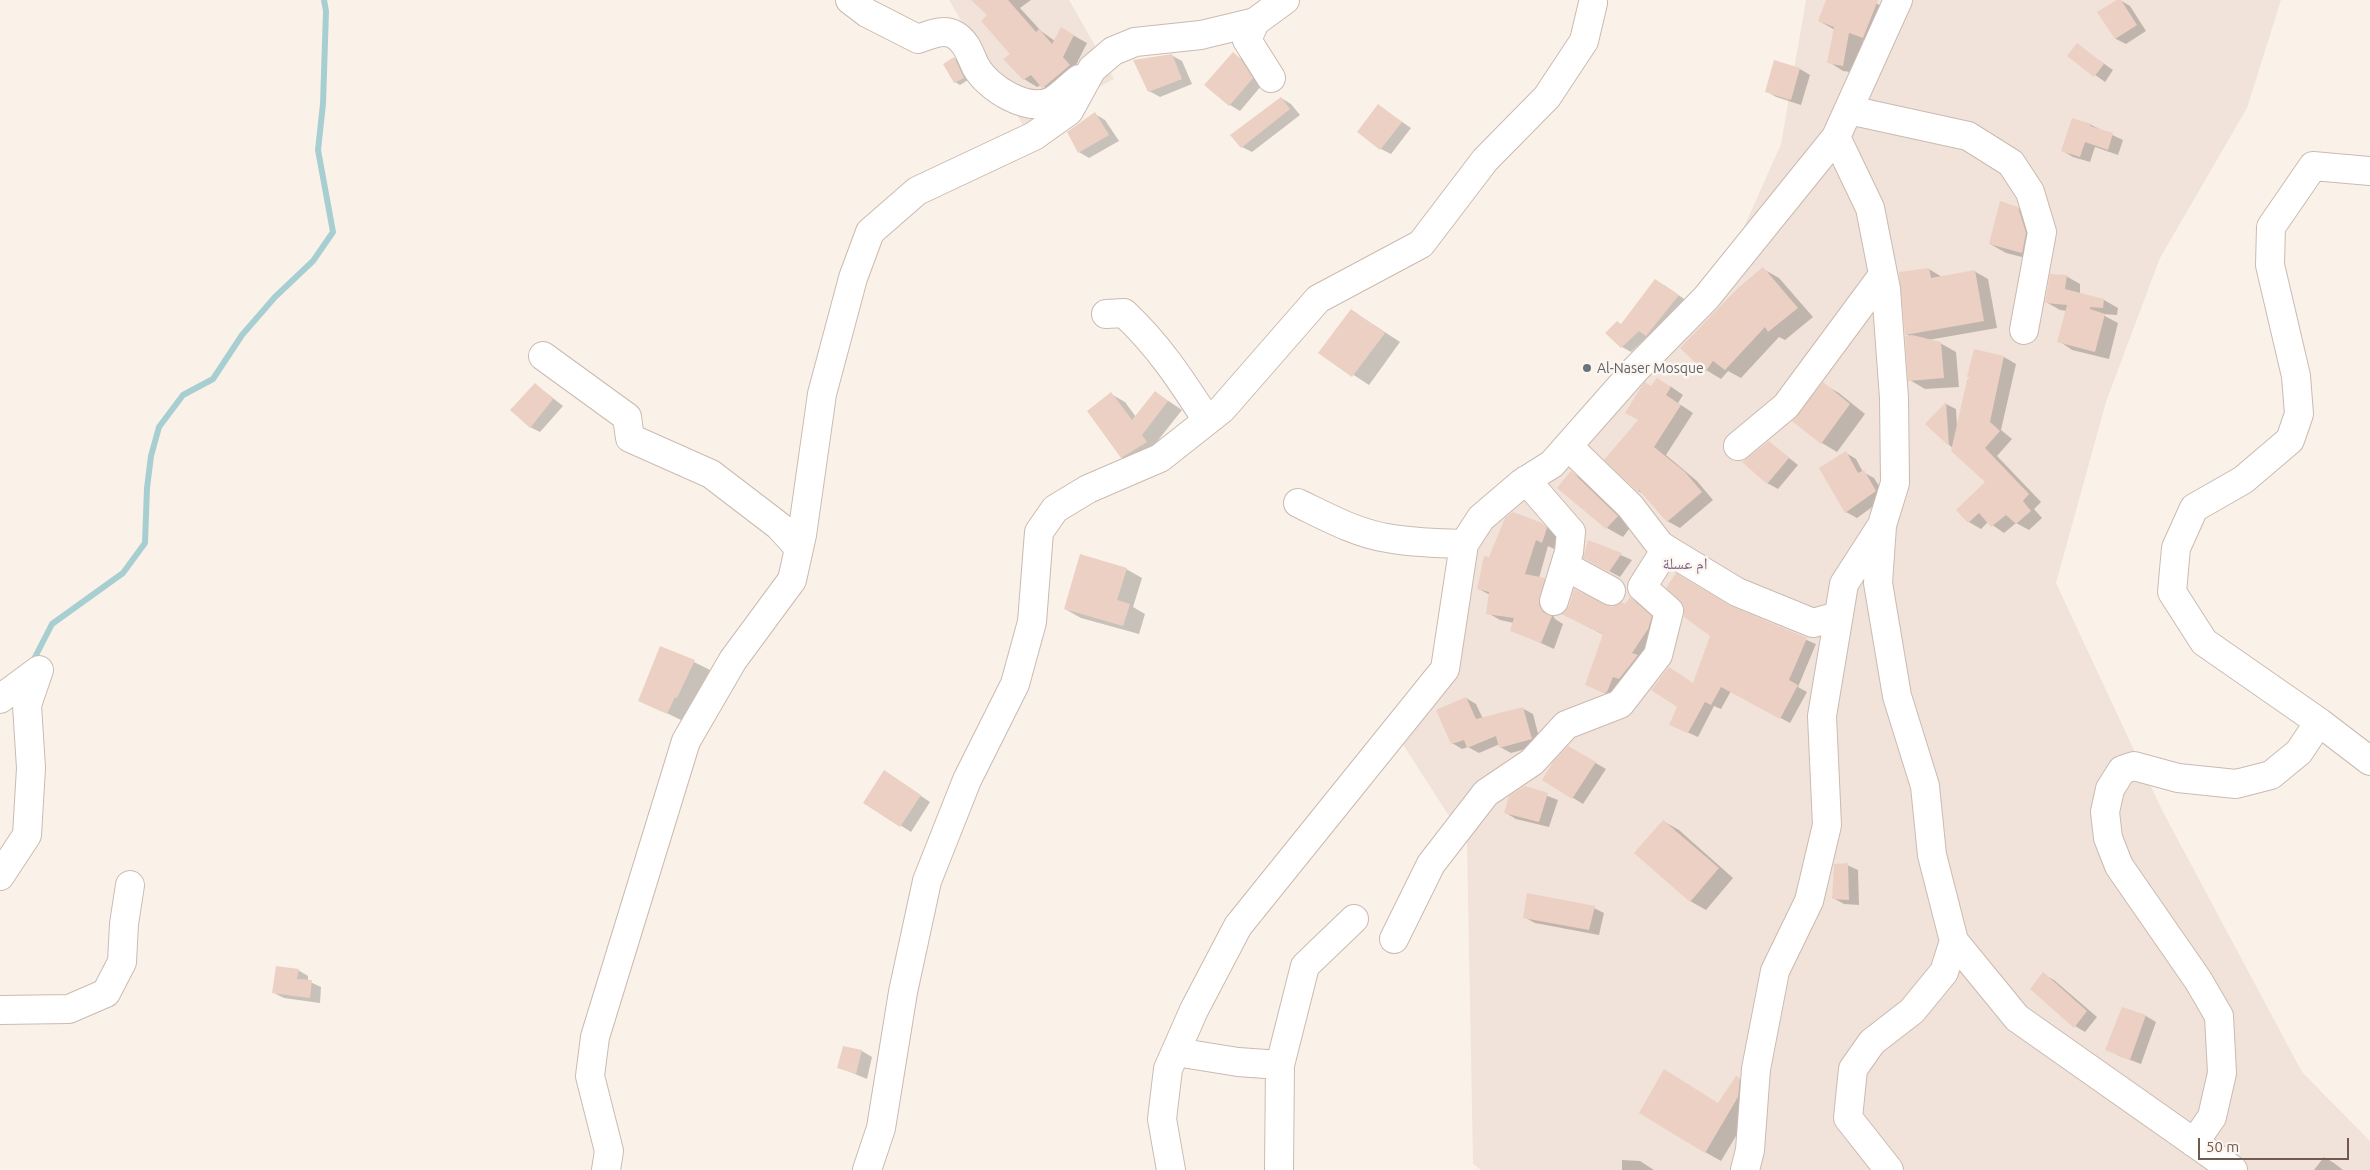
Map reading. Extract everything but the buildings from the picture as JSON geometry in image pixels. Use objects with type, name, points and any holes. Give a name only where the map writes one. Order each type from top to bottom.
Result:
[{"type":"street","points":[[850,0],[867,14],[918,39],[939,32],[954,34],[965,44],[977,68],[990,83],[1009,96],[1031,104],[1051,102],[1114,51],[1135,42],[1201,35],[1255,22],[1285,0]]},
{"type":"street","points":[[1171,1170],[1162,1119],[1168,1069],[1194,1010],[1238,926],[1445,669],[1464,544],[1481,518],[1526,480],[1552,464],[1636,370],[1706,298],[1836,137],[1898,0]]},
{"type":"street","points":[[867,1170],[881,1128],[902,992],[927,881],[967,780],[1015,684],[1032,622],[1039,532],[1055,509],[1088,489],[1160,458],[1222,409],[1318,299],[1421,244],[1485,160],[1547,98],[1584,41],[1593,3]]},
{"type":"street","points":[[1255,22],[1247,40],[1271,78]]},
{"type":"street","points":[[606,1170],[610,1151],[590,1076],[598,1027],[686,741],[733,660],[792,580],[799,548],[822,394],[853,278],[870,232],[916,191],[1034,136],[1069,111],[1092,69]]},
{"type":"street","points":[[1849,110],[1968,136],[2011,164],[2030,192],[2042,232],[2024,330]]},
{"type":"street","points":[[1836,137],[1870,208],[1886,289],[1894,398],[1895,483],[1882,524],[1878,583],[1897,696],[1925,786],[1932,855],[1954,941],[2016,1018],[2233,1170]]},
{"type":"street","points":[[2370,171],[2313,166],[2271,227],[2270,265],[2296,376],[2299,414],[2290,440],[2243,480],[2194,508],[2176,548],[2172,592],[2204,642],[2319,722],[2370,761]]},
{"type":"street","points":[[1738,446],[1786,406],[1883,275]]},
{"type":"street","points":[[1106,314],[1124,313],[1140,327],[1161,351],[1207,420]]},
{"type":"street","points":[[543,356],[626,417],[630,438],[711,474],[779,526],[799,548]]},
{"type":"street","points":[[1569,446],[1630,506],[1660,545],[1666,549],[1737,592],[1813,623],[1838,616]]},
{"type":"street","points":[[1526,480],[1571,532],[1569,552],[1554,601]]},
{"type":"street","points":[[1298,503],[1339,522],[1386,538],[1421,543],[1464,544]]},
{"type":"street","points":[[1745,1170],[1750,1150],[1756,1069],[1775,970],[1809,901],[1827,825],[1822,716],[1844,584],[1882,524]]},
{"type":"street","points":[[1394,939],[1431,864],[1486,793],[1532,762],[1566,725],[1620,704],[1658,655],[1669,612],[1642,588],[1666,549]]},
{"type":"street","points":[[1565,566],[1610,591]]},
{"type":"street","points":[[0,699],[39,670],[27,705],[31,768],[27,835],[0,876]]},
{"type":"street","points":[[2194,1143],[2212,1117],[2222,1073],[2218,1016],[2198,980],[2118,866],[2108,838],[2105,812],[2110,789],[2122,770],[2134,766],[2178,778],[2236,784],[2270,775],[2299,752],[2319,722]]},
{"type":"street","points":[[0,1010],[69,1009],[106,993],[122,962],[124,924],[130,885]]},
{"type":"street","points":[[1279,1170],[1280,1065],[1306,966],[1354,919]]},
{"type":"street","points":[[1889,1170],[1848,1118],[1853,1069],[1872,1042],[1912,1011],[1944,972],[1954,941]]},
{"type":"street","points":[[1176,1052],[1238,1062],[1280,1065]]},
{"type":"shaded area","points":[[949,0],[1069,0],[1114,79],[1024,127]]},
{"type":"shaded area","points":[[1806,0],[2281,0],[2247,108],[2160,258],[2106,402],[2056,583],[2162,810],[2302,1072],[2370,1141],[2370,1170],[1481,1170],[1473,1164],[1467,844],[1395,732],[1445,669],[1485,520],[1711,301],[1781,144]]},
{"type":"waterway","points":[[31,665],[52,624],[123,573],[145,543],[147,488],[151,456],[159,427],[183,395],[213,379],[242,335],[275,297],[313,261],[333,232],[318,150],[323,104],[326,11],[324,0]]},
{"type":"place","name":"Al-Naser Mosque","points":[[1587,368]]},
{"type":"district","name":"ام عسلة","points":[[1685,564]]}]
